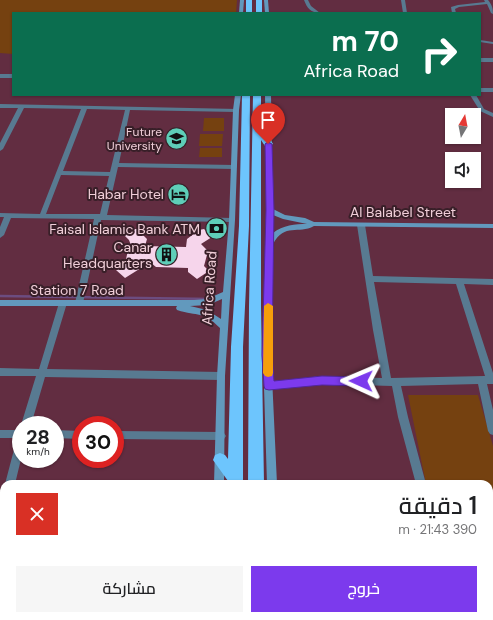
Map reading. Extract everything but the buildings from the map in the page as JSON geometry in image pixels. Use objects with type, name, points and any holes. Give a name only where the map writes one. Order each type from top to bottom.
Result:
[{"type":"highway","points":[[249,0],[249,12]]},
{"type":"highway","points":[[259,0],[259,12]]},
{"type":"highway","points":[[245,96],[268,144]]},
{"type":"highway","points":[[235,480],[237,347],[244,226],[245,96]]},
{"type":"highway","points":[[256,480],[255,306],[258,125]]},
{"type":"highway","points":[[220,460],[234,480]]},
{"type":"street","points":[[241,12],[242,0]]},
{"type":"street","points":[[266,0],[267,12]]},
{"type":"street","points":[[306,0],[310,7],[317,12]]},
{"type":"street","points":[[403,0],[405,12]]},
{"type":"street","points":[[454,12],[453,8],[458,6],[487,2],[493,13]]},
{"type":"street","points":[[481,41],[493,43]]},
{"type":"street","points":[[481,60],[493,60]]},
{"type":"street","points":[[0,76],[12,76]]},
{"type":"street","points":[[481,90],[493,90]]},
{"type":"street","name":"Africa Road","points":[[219,480],[221,376],[232,220],[236,110],[245,96]]},
{"type":"street","points":[[268,96],[270,210],[267,355],[272,480]]},
{"type":"street","points":[[474,96],[482,110],[493,115]]},
{"type":"street","points":[[0,106],[236,110]]},
{"type":"street","points":[[0,149],[22,106]]},
{"type":"street","points":[[42,216],[85,107]]},
{"type":"street","points":[[79,303],[128,108]]},
{"type":"street","points":[[114,165],[234,167]]},
{"type":"street","points":[[59,173],[112,174]]},
{"type":"street","name":"Al Balabel Street","points":[[270,210],[283,217],[305,220],[312,224]]},
{"type":"street","points":[[0,215],[232,220]]},
{"type":"street","points":[[0,235],[9,215]]},
{"type":"street","name":"Al Balabel Street","points":[[269,243],[272,237],[281,230],[293,226],[310,226],[312,224],[361,226],[493,226]]},
{"type":"street","points":[[361,226],[376,330],[403,416],[420,480]]},
{"type":"street","points":[[369,280],[493,282]]},
{"type":"street","points":[[459,282],[489,380],[493,431]]},
{"type":"street","points":[[153,304],[204,302],[226,294]]},
{"type":"street","name":"Station 7 Road","points":[[0,303],[153,304]]},
{"type":"street","points":[[29,416],[63,303]]},
{"type":"street","points":[[153,304],[206,312],[212,314],[224,327]]},
{"type":"street","points":[[0,372],[221,376]]},
{"type":"street","points":[[269,386],[322,380],[392,382],[489,380]]},
{"type":"street","points":[[0,434],[12,434]]},
{"type":"street","points":[[124,435],[221,436]]},
{"type":"street","points":[[11,480],[14,468]]},
{"type":"shaded area","points":[[0,0],[237,0],[236,12],[12,12],[12,54],[0,53]]},
{"type":"shaded area","points":[[204,118],[224,118],[224,131],[203,131]]},
{"type":"shaded area","points":[[200,134],[223,134],[222,146],[199,146]]},
{"type":"shaded area","points":[[200,148],[222,148],[222,157],[199,157]]},
{"type":"shaded area","points":[[408,395],[478,395],[493,446],[493,480],[425,480]]},
{"type":"waterway","points":[[0,296],[211,299]]},
{"type":"slow traffic","points":[[268,306],[268,373]]},
{"type":"place","name":"Future University","points":[[177,139]]},
{"type":"place","name":"Habar Hotel","points":[[179,194]]},
{"type":"place","name":"Faisal Islamic Bank ATM","points":[[216,229]]},
{"type":"place","name":"Canar Headquarters","points":[[167,255]]},
{"type":"route","points":[[268,144],[270,210],[267,355],[269,386],[322,380],[361,381]]}]
